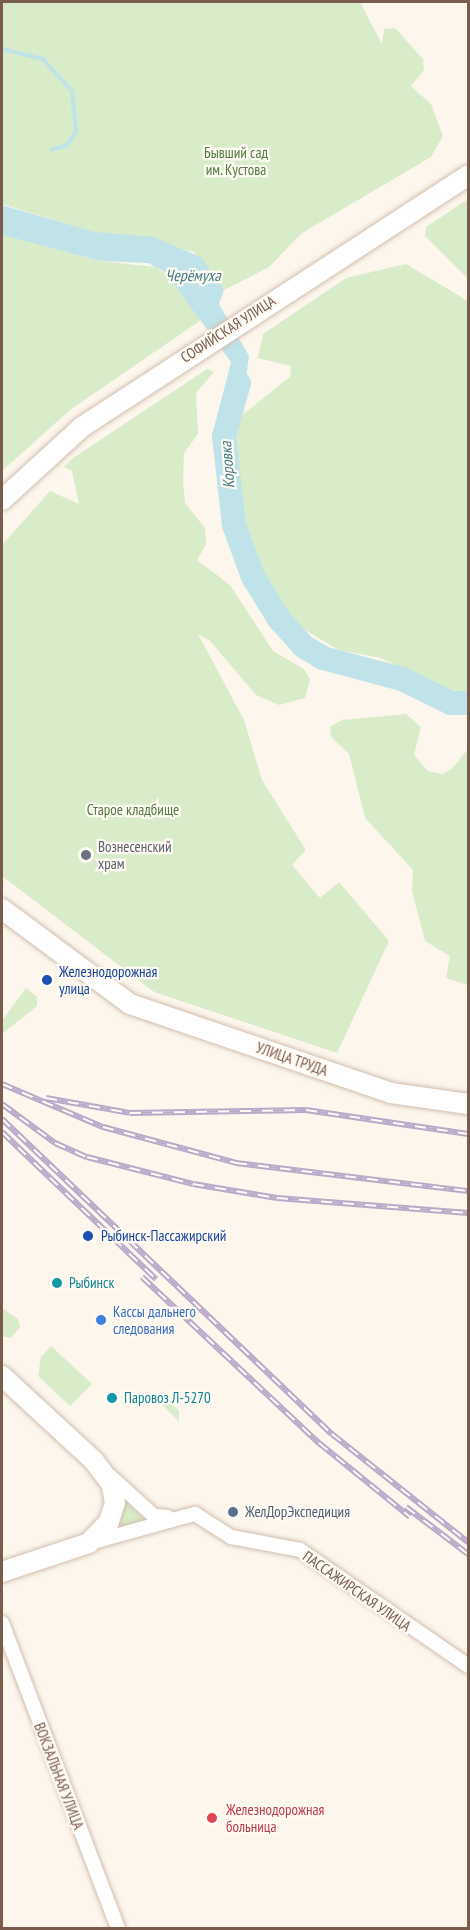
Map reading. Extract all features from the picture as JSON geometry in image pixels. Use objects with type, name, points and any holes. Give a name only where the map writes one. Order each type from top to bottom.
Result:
[{"type":"street","name":"СОФИЙСКАЯ УЛИЦА","points":[[2,500],[67,437],[251,314],[468,175]]},
{"type":"street","name":"УЛИЦА ТРУДА","points":[[2,909],[120,998],[392,1092],[468,1104]]},
{"type":"street","points":[[2,1376],[146,1510],[173,1517]]},
{"type":"street","points":[[89,1543],[109,1522],[115,1503],[112,1485],[94,1461]]},
{"type":"street","name":"ПАССАЖИРСКАЯ УЛИЦА","points":[[173,1517],[195,1514],[231,1537],[300,1550],[468,1666]]},
{"type":"street","points":[[2,1572],[173,1517]]},
{"type":"street","name":"ВОКЗАЛЬНАЯ УЛИЦА","points":[[2,1623],[118,1929]]},
{"type":"green space","name":"Бывший сад им. Кустова","points":[[2,2],[360,2],[382,44],[384,29],[395,28],[423,59],[424,70],[411,86],[431,104],[443,136],[431,157],[302,233],[269,267],[224,290],[194,252],[94,232],[2,204]]},
{"type":"green space","points":[[468,199],[468,279],[425,236],[426,227]]},
{"type":"green space","points":[[2,234],[100,261],[156,267],[175,281],[201,320],[70,410],[2,471]]},
{"type":"green space","points":[[406,264],[468,301],[468,693],[445,689],[381,658],[339,650],[298,626],[265,583],[237,511],[230,450],[237,419],[290,377],[291,366],[258,358],[263,334],[346,278]]},
{"type":"green space","name":"Старое кладбище","points":[[207,369],[214,372],[196,393],[198,434],[184,453],[185,503],[205,528],[206,544],[197,560],[230,585],[273,651],[304,669],[310,679],[305,698],[279,705],[256,695],[210,641],[198,634],[244,720],[262,780],[306,850],[292,865],[320,898],[339,882],[389,941],[337,1053],[154,992],[2,876],[2,545],[50,491],[79,504],[72,471],[64,467],[73,458]]},
{"type":"green space","points":[[406,714],[421,727],[414,755],[428,771],[442,774],[452,769],[468,749],[468,985],[446,978],[450,956],[425,941],[412,891],[413,870],[365,818],[349,754],[331,737],[330,727],[342,720]]},
{"type":"green space","points":[[26,988],[37,997],[37,1006],[2,1034],[2,1021]]},
{"type":"green space","points":[[2,1308],[18,1319],[20,1327],[11,1338],[2,1336]]},
{"type":"green space","points":[[51,1346],[92,1384],[70,1406],[38,1376],[41,1357]]},
{"type":"green space","points":[[161,1394],[179,1411],[179,1421],[156,1399]]},
{"type":"green space","points":[[119,1495],[146,1521],[114,1532]]},
{"type":"water","name":"Черёмуха","points":[[2,205],[95,232],[153,237],[201,257],[224,290],[219,304],[249,356],[241,414],[217,417],[231,362],[165,272],[148,263],[100,261],[3,235]]},
{"type":"waterway","points":[[2,49],[43,59],[72,91],[76,132],[67,145],[52,150]]},
{"type":"waterway","name":"Коровка","points":[[239,383],[224,436],[234,525],[253,577],[279,619],[303,646],[323,658],[402,679],[451,703],[468,703]]},
{"type":"railway","points":[[2,1084],[103,1127],[236,1163],[468,1191]]},
{"type":"railway","points":[[46,1098],[130,1113],[306,1110],[468,1134]]},
{"type":"railway","points":[[2,1104],[55,1143],[87,1157],[193,1184],[277,1198],[468,1213]]},
{"type":"railway","points":[[2,1119],[332,1434],[468,1542]]},
{"type":"railway","points":[[2,1132],[156,1279]]},
{"type":"railway","points":[[142,1277],[319,1443],[410,1517]]},
{"type":"railway","points":[[406,1507],[468,1554]]},
{"type":"place","name":"Вознесенский храм","points":[[86,855]]},
{"type":"place","name":"Железнодорожная улица","points":[[47,980]]},
{"type":"place","name":"Рыбинск-Пассажирский","points":[[88,1236]]},
{"type":"place","name":"Рыбинск","points":[[57,1283]]},
{"type":"place","name":"Кассы дальнего следования","points":[[101,1320]]},
{"type":"place","name":"Паровоз Л-5270","points":[[112,1398]]},
{"type":"place","name":"ЖелДорЭкспедиция","points":[[233,1512]]},
{"type":"place","name":"Железнодорожная больница","points":[[212,1818]]}]
